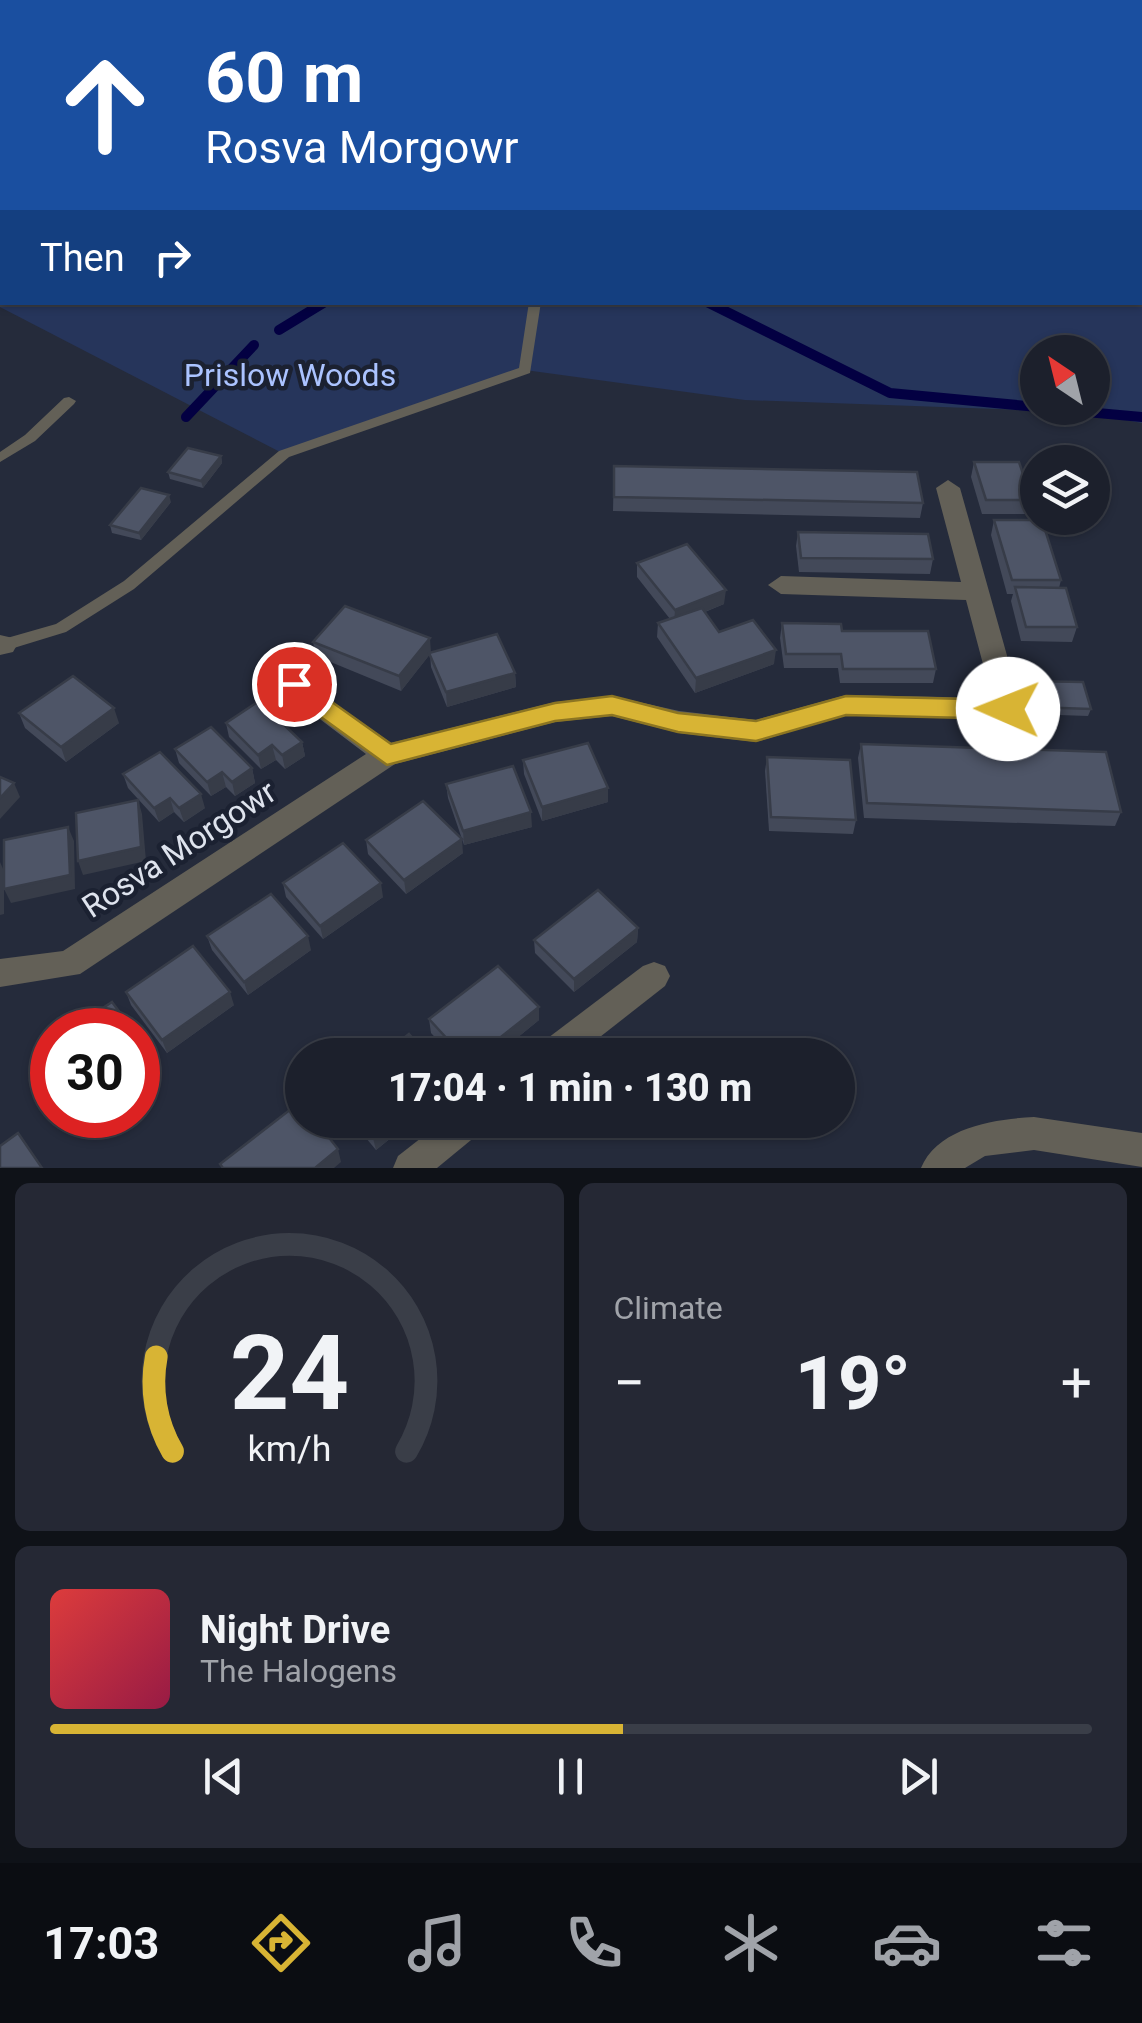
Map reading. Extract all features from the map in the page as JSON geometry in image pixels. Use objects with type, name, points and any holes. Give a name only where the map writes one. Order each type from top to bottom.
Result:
[{"type":"street","points":[[781,585],[976,591],[948,488]]},
{"type":"street","name":"Rosva Morgowr","points":[[0,974],[69,964],[387,755],[555,712],[612,706],[678,722],[756,731],[846,706],[1008,709],[976,591]]},
{"type":"street","points":[[294,684],[387,755]]},
{"type":"street","points":[[574,1038],[654,976]]},
{"type":"street","points":[[938,1168],[956,1148],[1016,1132],[1142,1150]]},
{"type":"street","points":[[410,1168],[448,1138]]},
{"type":"lane","points":[[2,645],[61,628],[129,585],[284,454],[525,370],[534,305]]},
{"type":"lane","points":[[0,458],[69,401]]},
{"type":"green space","name":"Prislow Woods","points":[[0,305],[1142,305],[1142,423],[1110,417],[1110,335],[1020,335],[1020,410],[745,400],[525,370],[284,454]]},
{"type":"building","points":[[188,448],[221,456],[201,481],[168,472]]},
{"type":"building","points":[[974,462],[1019,462],[1020,500],[986,500]]},
{"type":"building","points":[[614,466],[917,472],[923,503],[614,497]]},
{"type":"building","points":[[141,488],[169,495],[139,533],[110,525]]},
{"type":"building","points":[[994,520],[1020,520],[1020,535],[1047,535],[1061,580],[1012,580]]},
{"type":"building","points":[[798,532],[928,534],[933,559],[801,558]]},
{"type":"building","points":[[687,544],[726,590],[675,610],[637,563]]},
{"type":"building","points":[[1015,587],[1066,588],[1077,627],[1026,627]]},
{"type":"building","points":[[345,606],[430,638],[399,676],[313,642]]},
{"type":"building","points":[[702,608],[719,632],[753,620],[776,650],[696,678],[658,623]]},
{"type":"building","points":[[782,623],[841,624],[842,631],[928,631],[936,669],[843,669],[841,654],[786,654]]},
{"type":"building","points":[[497,634],[515,673],[446,692],[429,653]]},
{"type":"building","points":[[73,676],[114,708],[61,747],[19,713]]},
{"type":"building","points":[[1026,681],[1083,682],[1091,709],[1032,707]]},
{"type":"building","points":[[259,701],[302,742],[282,755],[272,745],[258,755],[226,723]]},
{"type":"building","points":[[211,727],[252,768],[232,782],[222,772],[207,782],[175,749]]},
{"type":"building","points":[[588,743],[608,788],[542,807],[523,760]]},
{"type":"building","points":[[861,744],[1106,752],[1121,812],[867,803]]},
{"type":"building","points":[[160,752],[201,794],[179,808],[170,798],[154,808],[123,774]]},
{"type":"building","points":[[767,757],[850,760],[856,820],[771,817]]},
{"type":"building","points":[[513,766],[531,812],[463,831],[446,784]]},
{"type":"building","points":[[0,777],[14,783],[0,798]]},
{"type":"building","points":[[138,800],[141,847],[78,861],[76,813]]},
{"type":"building","points":[[423,801],[462,839],[404,880],[366,840]]},
{"type":"building","points":[[68,827],[70,875],[4,889],[4,840]]},
{"type":"building","points":[[343,843],[381,883],[320,926],[283,883]]},
{"type":"building","points":[[598,890],[638,928],[574,979],[534,940]]},
{"type":"building","points":[[271,894],[308,936],[244,982],[207,936]]},
{"type":"building","points":[[193,946],[230,992],[162,1040],[160,1008],[138,1008],[126,992]]},
{"type":"building","points":[[498,966],[539,1007],[500,1038],[446,1038],[429,1019]]},
{"type":"building","points":[[285,1114],[285,1138],[329,1138],[338,1149],[315,1168],[223,1168],[220,1164]]},
{"type":"building","points":[[18,1133],[42,1168],[0,1168],[0,1146]]},
{"type":"waterway","points":[[279,330],[320,305]]},
{"type":"waterway","points":[[713,305],[890,393],[1020,405]]},
{"type":"waterway","points":[[186,417],[254,345]]},
{"type":"waterway","points":[[1110,414],[1142,417]]},
{"type":"route","points":[[294,684],[387,755],[555,712],[612,706],[678,722],[756,731],[846,706],[1008,709]]}]
